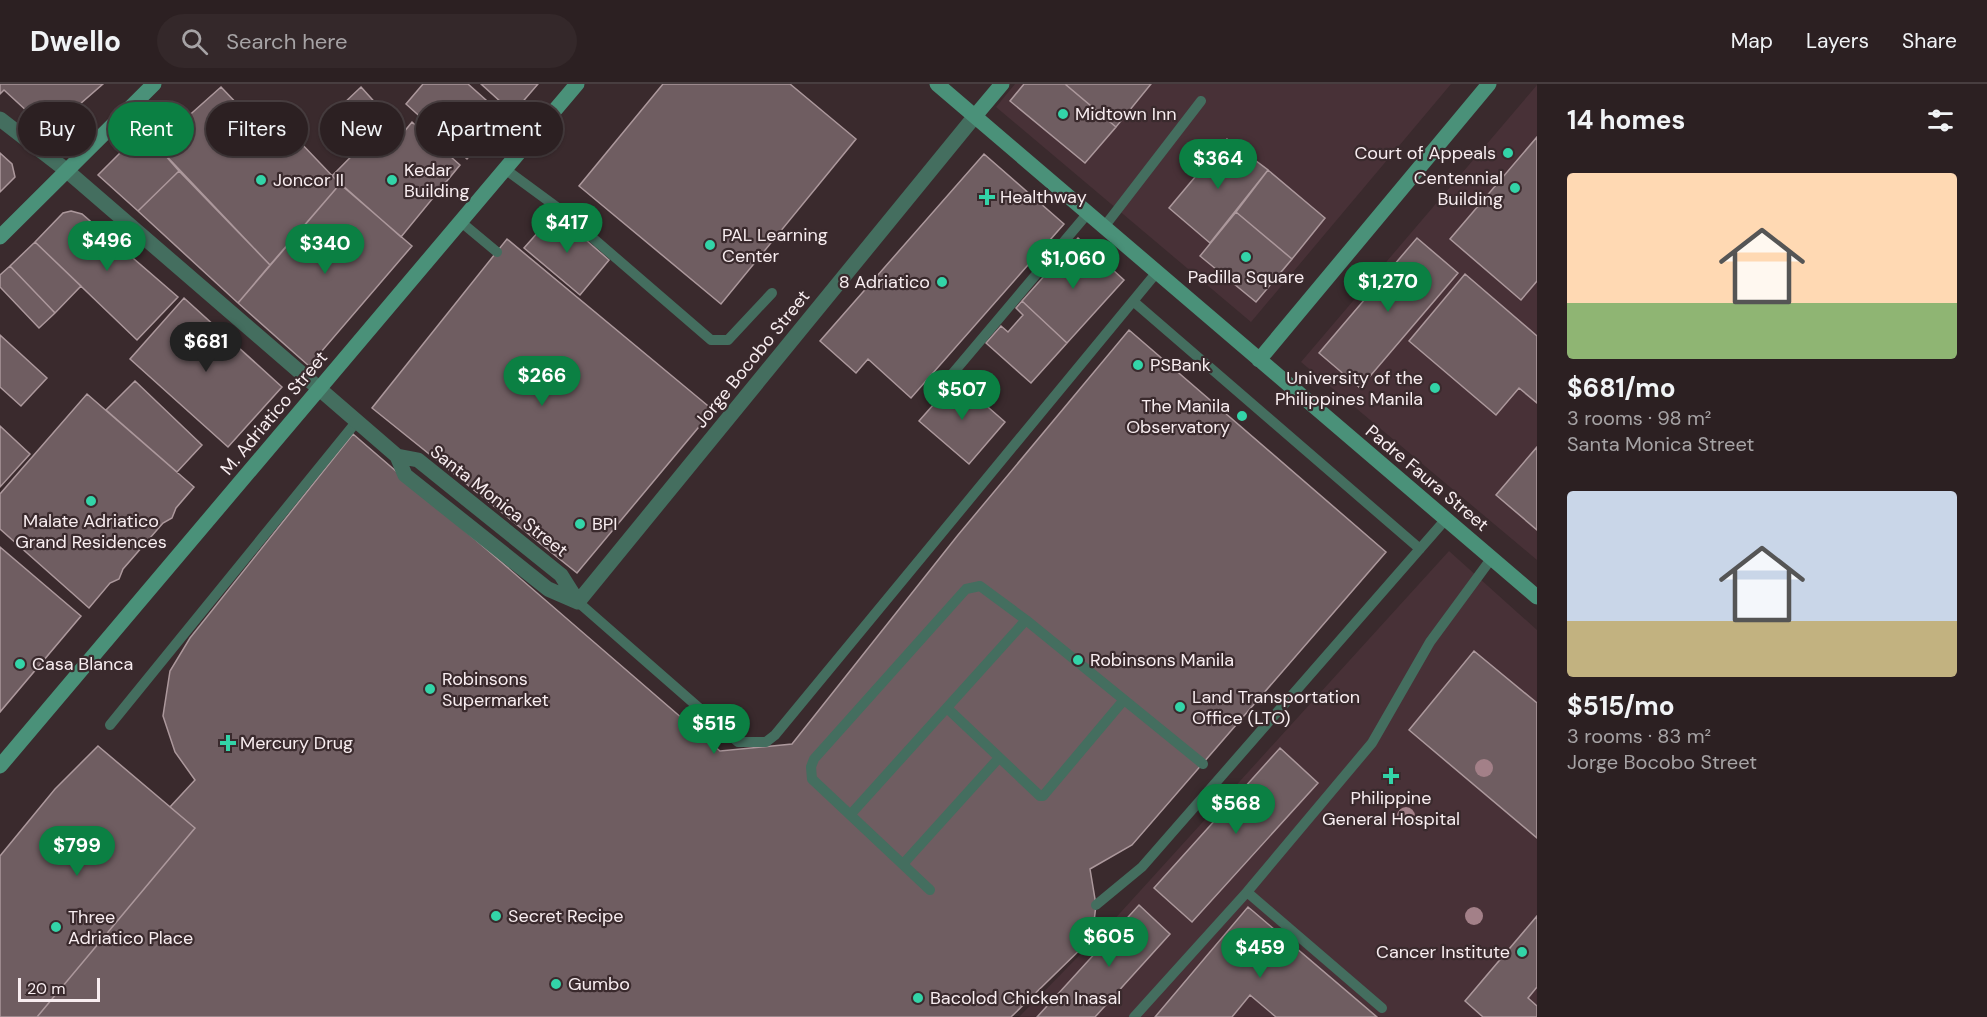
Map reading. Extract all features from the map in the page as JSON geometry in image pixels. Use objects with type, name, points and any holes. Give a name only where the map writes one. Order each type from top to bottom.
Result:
[{"type":"street","points":[[0,237],[154,84]]},
{"type":"street","name":"M. Adriatico Street","points":[[3,756],[320,390],[577,84]]},
{"type":"street","name":"Padre Faura Street","points":[[937,84],[1537,597]]},
{"type":"street","name":"Jorge Bocobo Street","points":[[578,602],[1002,84]]},
{"type":"street","points":[[1259,360],[1489,84]]},
{"type":"street","name":"Santa Monica Street","points":[[0,119],[66,170],[397,456],[405,475],[548,589],[578,602]]},
{"type":"lane","points":[[1104,227],[1201,101]]},
{"type":"lane","points":[[505,169],[558,208],[711,340],[728,340],[772,293]]},
{"type":"lane","points":[[938,392],[1088,213]]},
{"type":"lane","points":[[461,222],[497,252]]},
{"type":"lane","points":[[578,602],[738,742],[766,742],[775,735],[1157,272]]},
{"type":"lane","points":[[1133,301],[1420,549]]},
{"type":"lane","points":[[110,724],[357,421]]},
{"type":"lane","points":[[1096,905],[1142,867],[1446,519]]},
{"type":"lane","points":[[1134,1017],[1247,892],[1372,743],[1430,642],[1491,559]]},
{"type":"lane","points":[[930,890],[812,779],[811,767],[814,759],[966,589],[980,586],[1026,620],[1203,764]]},
{"type":"lane","points":[[850,815],[1026,620]]},
{"type":"lane","points":[[947,708],[1036,795],[1043,796],[1123,701]]},
{"type":"lane","points":[[903,864],[998,759]]},
{"type":"lane","points":[[1247,892],[1382,1008]]},
{"type":"shaded area","points":[[1015,84],[1451,84],[1251,322],[996,107]]},
{"type":"shaded area","name":"University of the Philippines Manila","points":[[1537,85],[1537,560],[1301,362]]},
{"type":"shaded area","name":"Philippine General Hospital","points":[[1449,551],[1537,630],[1537,1017],[1019,1017],[1111,923]]},
{"type":"building","points":[[0,84],[103,84],[82,102],[18,103],[4,90],[0,94]]},
{"type":"building","points":[[423,84],[468,84],[488,102],[416,102],[416,113],[406,104]]},
{"type":"building","points":[[481,84],[538,84],[522,102],[501,102]]},
{"type":"building","name":"PAL Learning Center","points":[[663,84],[790,84],[856,139],[721,304],[579,186]]},
{"type":"building","name":"Midtown Inn","points":[[1024,84],[1065,84],[1116,127],[1085,163],[1010,101]]},
{"type":"building","points":[[1065,84],[1151,84],[1116,127]]},
{"type":"building","name":"Joncor II","points":[[221,87],[235,102],[206,102],[206,156],[308,156],[308,150],[340,184],[270,265],[166,156],[194,156],[194,111]]},
{"type":"building","points":[[361,87],[375,102],[345,102]]},
{"type":"building","name":"Kedar Building","points":[[412,122],[416,126],[416,156],[450,156],[460,165],[401,237],[332,176],[352,156],[404,156],[404,132]]},
{"type":"building","name":"Centennial Building","points":[[1537,137],[1537,281],[1521,300],[1450,239]]},
{"type":"building","points":[[1227,139],[1268,170],[1210,243],[1169,208]]},
{"type":"building","points":[[0,153],[12,164],[15,177],[0,192]]},
{"type":"building","name":"8 Adriatico","points":[[984,154],[1064,224],[911,398],[868,359],[856,373],[820,341]]},
{"type":"building","points":[[117,156],[166,156],[179,171],[138,211],[98,175]]},
{"type":"building","points":[[1268,170],[1325,218],[1292,259],[1236,212]]},
{"type":"building","points":[[179,171],[270,265],[238,303],[138,211]]},
{"type":"building","points":[[340,184],[412,246],[309,366],[238,303]]},
{"type":"building","points":[[71,211],[82,214],[178,297],[137,340],[35,242],[63,213]]},
{"type":"building","name":"Padilla Square","points":[[1236,212],[1292,259],[1256,302],[1200,256]]},
{"type":"building","points":[[555,213],[609,260],[580,295],[524,248]]},
{"type":"building","points":[[1078,238],[1124,280],[1067,343],[1022,301]]},
{"type":"building","points":[[1417,238],[1458,273],[1360,388],[1319,353]]},
{"type":"building","points":[[507,239],[713,410],[577,573],[372,408]]},
{"type":"building","points":[[35,242],[81,286],[55,313],[10,266]]},
{"type":"building","points":[[10,266],[55,313],[39,328],[0,287],[0,275]]},
{"type":"building","points":[[1465,274],[1537,336],[1537,403],[1519,388],[1496,415],[1409,341]]},
{"type":"building","points":[[184,298],[282,387],[228,447],[130,359]]},
{"type":"building","points":[[1022,301],[1067,343],[1031,383],[986,343],[1001,326],[1008,332],[1023,315],[1016,308]]},
{"type":"building","name":"Robinsons Manila","points":[[1129,330],[1386,552],[1132,845],[1090,869],[1096,905],[1092,938],[1011,1017],[37,1017],[195,828],[170,807],[195,780],[175,752],[163,716],[170,671],[190,638],[353,434],[720,751],[792,744],[958,535]]},
{"type":"building","points":[[0,335],[47,378],[21,406],[0,387]]},
{"type":"building","points":[[956,379],[1005,422],[969,464],[919,421]]},
{"type":"building","points":[[135,381],[202,445],[177,472],[106,410]]},
{"type":"building","name":"Malate Adriatico Grand Residences","points":[[87,394],[194,487],[176,508],[172,518],[163,523],[123,569],[119,579],[110,583],[89,608],[0,529],[0,494]]},
{"type":"building","points":[[0,426],[30,454],[0,487]]},
{"type":"building","points":[[1537,447],[1537,530],[1496,495]]},
{"type":"building","name":"Casa Blanca","points":[[0,547],[81,616],[0,712]]},
{"type":"building","points":[[1474,651],[1537,703],[1537,838],[1409,730]]},
{"type":"building","name":"Three Adriatico Place","points":[[98,746],[195,828],[37,1017],[0,1017],[0,856],[55,789]]},
{"type":"building","points":[[1280,748],[1318,783],[1192,922],[1154,888]]},
{"type":"building","points":[[1139,905],[1170,934],[1095,1017],[1037,1017]]},
{"type":"building","points":[[1248,907],[1377,1017],[1276,1017],[1250,995],[1232,1017],[1155,1017]]},
{"type":"building","name":"Cancer Institute","points":[[1537,916],[1537,987],[1528,998],[1537,1006],[1537,1017],[1483,1017],[1465,1001]]},
{"type":"place","name":"Midtown Inn","points":[[1063,114]]},
{"type":"place","name":"Court of Appeals","points":[[1508,153]]},
{"type":"place","name":"Joncor II","points":[[261,180]]},
{"type":"place","name":"Kedar Building","points":[[392,180]]},
{"type":"place","name":"Centennial Building","points":[[1515,188]]},
{"type":"place","name":"Healthway","points":[[987,197]]},
{"type":"place","name":"PAL Learning Center","points":[[710,245]]},
{"type":"place","name":"Padilla Square","points":[[1246,257]]},
{"type":"place","name":"8 Adriatico","points":[[942,282]]},
{"type":"place","name":"PSBank","points":[[1138,365]]},
{"type":"place","name":"University of the Philippines Manila","points":[[1435,388]]},
{"type":"place","name":"The Manila Observatory","points":[[1242,416]]},
{"type":"place","name":"Malate Adriatico Grand Residences","points":[[91,501]]},
{"type":"place","name":"BPI","points":[[580,524]]},
{"type":"place","name":"Robinsons Manila","points":[[1078,660]]},
{"type":"place","name":"Casa Blanca","points":[[20,664]]},
{"type":"place","name":"Robinsons Supermarket","points":[[430,689]]},
{"type":"place","name":"Land Transportation Office (LTO)","points":[[1180,707]]},
{"type":"place","name":"Mercury Drug","points":[[228,743]]},
{"type":"place","name":"Philippine General Hospital","points":[[1391,776]]},
{"type":"place","name":"Secret Recipe","points":[[496,916]]},
{"type":"place","name":"Three Adriatico Place","points":[[56,927]]},
{"type":"place","name":"Cancer Institute","points":[[1522,952]]},
{"type":"place","name":"Gumbo","points":[[556,984]]},
{"type":"place","name":"Bacolod Chicken Inasal","points":[[918,998]]}]
